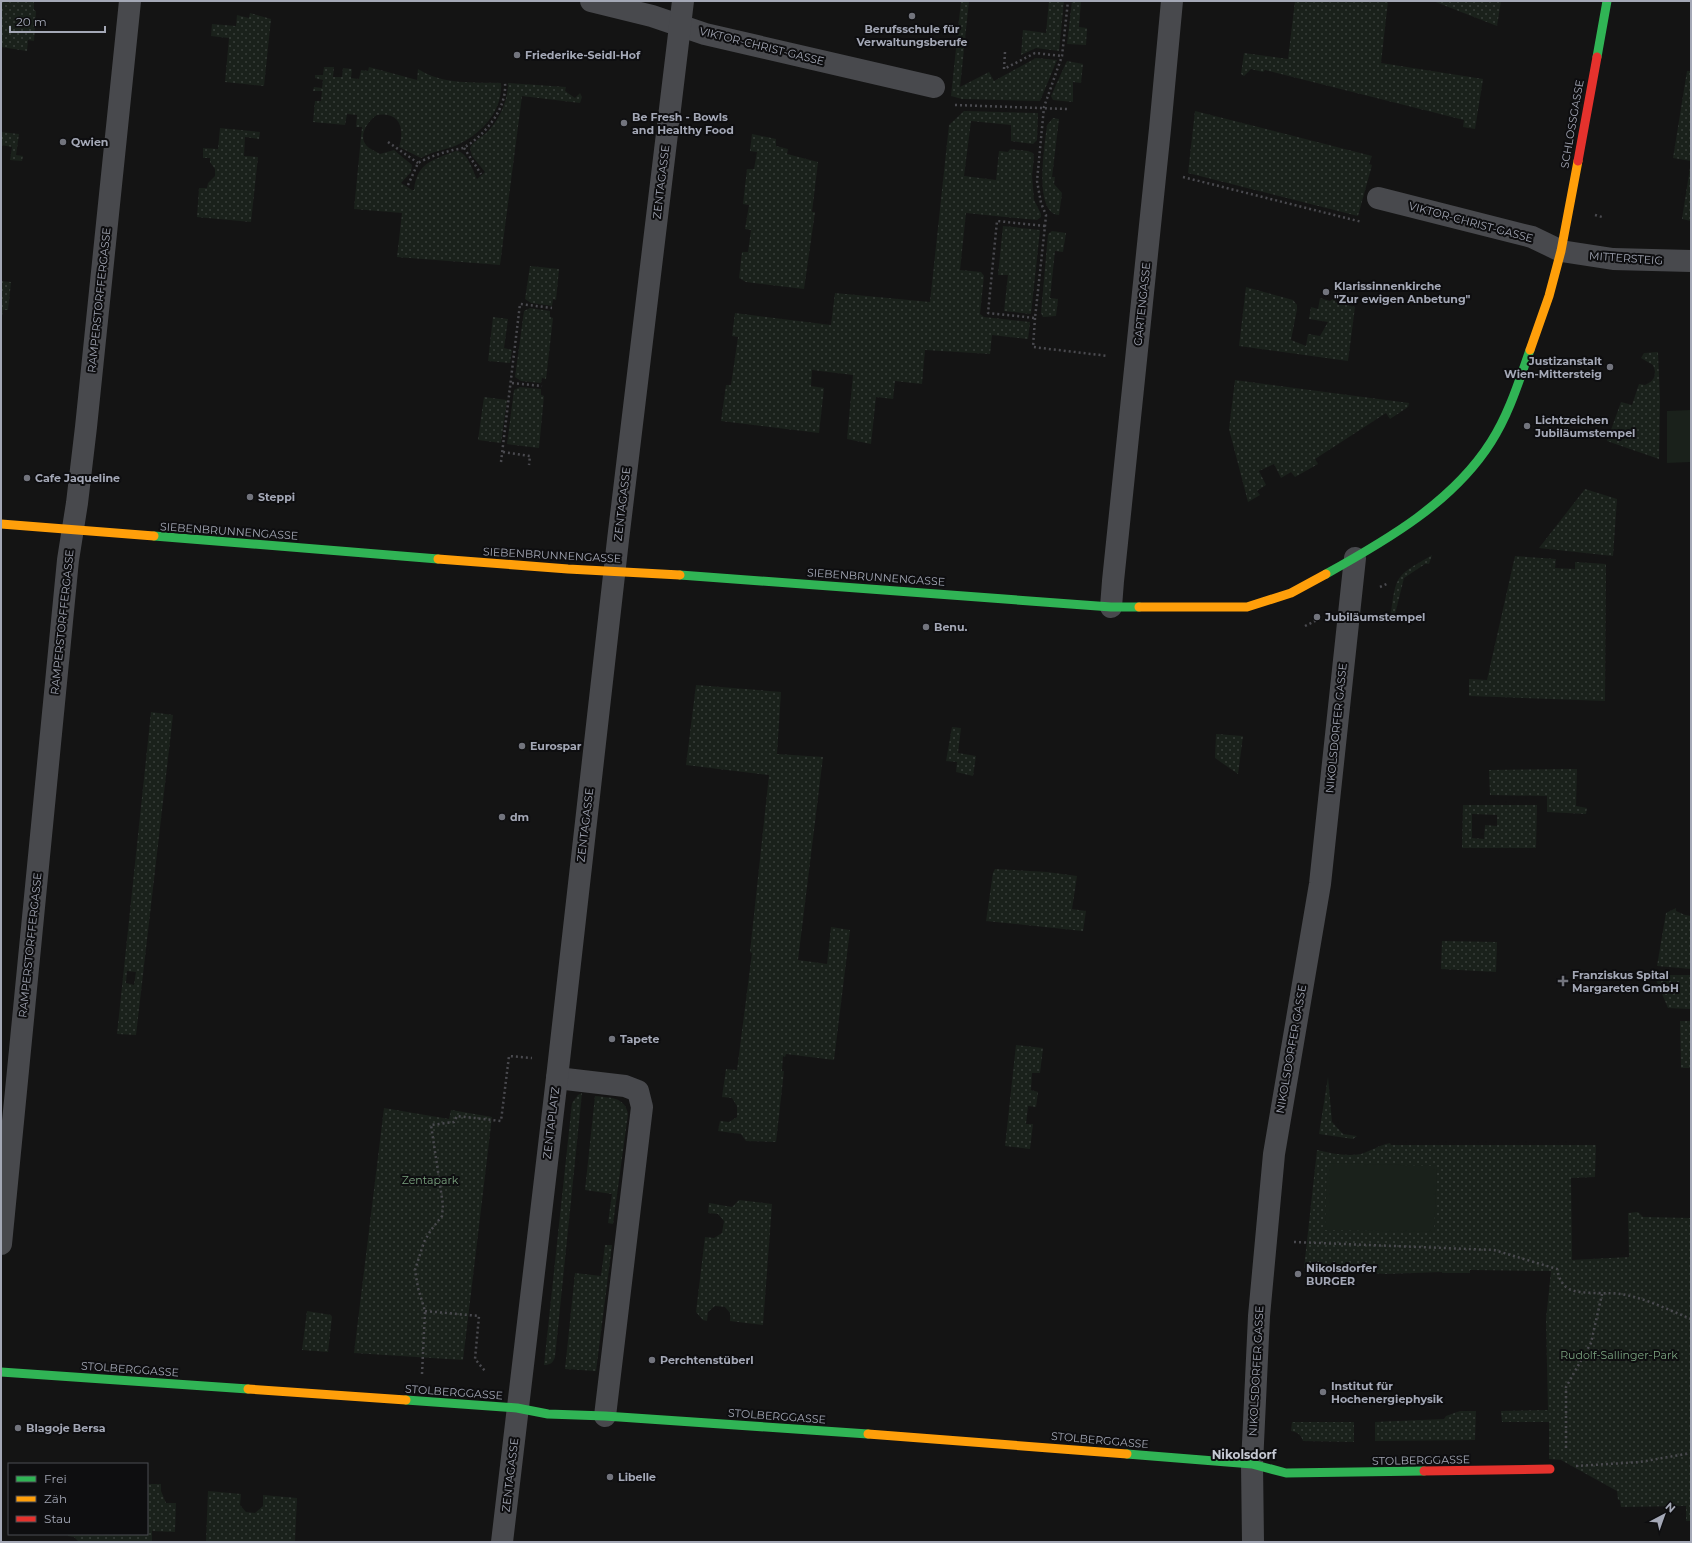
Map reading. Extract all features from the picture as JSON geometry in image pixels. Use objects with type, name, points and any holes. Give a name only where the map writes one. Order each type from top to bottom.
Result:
[{"type":"street","name":"RAMPERSTORFFERGASSE","points":[[1,1244],[72,531],[85,435],[130,1]]},
{"type":"street","name":"VIKTOR-CHRIST-GASSE","points":[[591,1],[652,16],[721,38],[934,87]]},
{"type":"street","name":"ZENTAGASSE","points":[[557,1078],[615,570],[683,1]]},
{"type":"street","name":"GARTENGASSE","points":[[1111,607],[1172,1]]},
{"type":"street","name":"SCHLOSSGASSE","points":[[1561,252],[1607,1]]},
{"type":"street","name":"VIKTOR-CHRIST-GASSE","points":[[1378,198],[1532,237],[1561,252]]},
{"type":"street","name":"SIEBENBRUNNENGASSE","points":[[1,524],[72,531],[568,569],[615,570],[1111,607],[1246,607],[1291,594],[1355,558],[1423,514],[1460,482],[1491,442],[1513,397],[1549,296],[1561,252]]},
{"type":"street","name":"MITTERSTEIG","points":[[1561,252],[1613,259],[1691,261]]},
{"type":"street","name":"NIKOLSDORFER GASSE","points":[[1253,1542],[1252,1464],[1259,1316],[1274,1154],[1320,884],[1355,558]]},
{"type":"street","name":"ZENTAPLATZ","points":[[518,1408],[520,1375],[557,1078],[624,1086],[638,1092],[642,1108],[604,1416]]},
{"type":"street","name":"STOLBERGGASSE","points":[[1,1372],[518,1408],[548,1414],[604,1416],[898,1436],[1252,1464],[1286,1473],[1550,1469]]},
{"type":"street","name":"ZENTAGASSE","points":[[502,1542],[518,1408]]},
{"type":"path","points":[[1068,1],[1062,56],[1044,107],[1037,181],[1041,203],[1046,215],[1033,347],[1136,359]]},
{"type":"path","points":[[1005,52],[1004,69],[1035,53],[1062,56]]},
{"type":"path","points":[[408,185],[418,164],[429,158],[464,148],[478,137],[496,116],[504,97],[505,83]]},
{"type":"path","points":[[954,105],[1067,109]]},
{"type":"path","points":[[388,142],[418,164]]},
{"type":"path","points":[[464,148],[481,174]]},
{"type":"path","points":[[1183,177],[1362,222]]},
{"type":"path","points":[[1036,318],[988,313],[997,221],[1045,226]]},
{"type":"path","points":[[502,462],[520,304],[552,308]]},
{"type":"path","points":[[512,383],[542,386]]},
{"type":"path","points":[[503,452],[530,456],[529,465]]},
{"type":"path","points":[[421,1378],[425,1311],[418,1288],[415,1270],[424,1242],[442,1216],[443,1205],[431,1125],[454,1122],[457,1116],[502,1121],[509,1056],[526,1057]]},
{"type":"path","points":[[1265,1241],[1494,1250],[1557,1269],[1560,1282],[1570,1289],[1602,1294],[1621,1294],[1649,1302],[1691,1319]]},
{"type":"path","points":[[1567,1467],[1566,1387],[1591,1343],[1602,1294]]},
{"type":"path","points":[[425,1311],[479,1316],[475,1359],[485,1371]]},
{"type":"path","points":[[1550,1469],[1640,1462],[1691,1454]]},
{"type":"green space","points":[[1,1],[34,1],[34,10],[36,11],[34,41],[28,40],[27,51],[1,47]]},
{"type":"green space","points":[[961,1],[969,1],[960,87],[989,72],[994,81],[1036,58],[1057,60],[1040,101],[962,99],[951,96]]},
{"type":"green space","points":[[1049,1],[1064,1],[1059,51],[1036,48],[1021,55],[1023,30],[1046,33]]},
{"type":"green space","points":[[1072,1],[1081,1],[1079,27],[1087,28],[1086,45],[1067,44]]},
{"type":"green space","points":[[1295,1],[1388,1],[1381,63],[1483,79],[1475,129],[1463,127],[1464,120],[1265,70],[1263,72],[1251,69],[1244,76],[1241,74],[1244,53],[1288,59]]},
{"type":"green space","points":[[1433,1],[1501,1],[1497,26]]},
{"type":"green space","points":[[250,13],[271,19],[264,86],[225,82],[229,38],[211,36],[212,24],[236,26],[237,15],[249,18]]},
{"type":"green space","points":[[1067,61],[1083,64],[1081,83],[1073,82],[1073,102],[1053,100],[1051,96]]},
{"type":"green space","points":[[324,67],[334,67],[333,77],[342,77],[343,68],[352,69],[351,78],[359,79],[361,70],[368,71],[369,67],[417,80],[418,69],[438,78],[458,82],[501,83],[501,93],[498,103],[494,112],[482,129],[455,146],[421,158],[399,147],[401,140],[401,128],[396,119],[385,114],[377,115],[367,124],[363,137],[369,148],[380,154],[394,150],[412,165],[411,172],[401,183],[412,190],[414,190],[419,173],[428,163],[456,151],[464,154],[467,158],[477,179],[485,172],[472,156],[470,148],[491,128],[499,117],[508,90],[508,83],[566,87],[565,91],[575,98],[580,93],[582,97],[580,103],[522,96],[500,265],[397,257],[402,213],[354,209],[362,127],[356,127],[357,115],[347,114],[345,125],[313,122],[315,101],[321,101],[322,91],[313,91],[314,87],[322,88],[323,80],[315,78],[315,75],[323,75]]},
{"type":"green space","points":[[1687,71],[1691,71],[1691,161],[1673,158]]},
{"type":"green space","points":[[964,111],[1038,113],[1037,140],[1033,144],[1011,141],[1011,125],[971,121],[964,176],[996,180],[999,151],[1008,152],[1010,149],[1033,153],[1032,176],[1034,200],[1041,217],[1037,220],[966,213],[960,270],[981,272],[984,276],[980,314],[984,317],[1030,322],[1028,339],[992,335],[990,354],[925,350],[922,384],[895,381],[893,399],[876,397],[871,444],[847,439],[853,375],[812,370],[811,386],[824,388],[819,433],[721,421],[726,385],[731,385],[738,337],[732,336],[735,313],[831,325],[835,293],[930,302],[949,125]]},
{"type":"green space","points":[[1195,111],[1372,156],[1369,164],[1372,165],[1358,216],[1188,173]]},
{"type":"green space","points":[[1053,118],[1059,119],[1052,177],[1055,177],[1054,184],[1062,193],[1059,215],[1051,212],[1046,203],[1043,191],[1042,176],[1047,125]]},
{"type":"green space","points":[[220,128],[260,132],[259,139],[245,137],[244,156],[258,157],[251,222],[197,217],[199,188],[207,188],[208,183],[215,176],[215,169],[210,162],[210,158],[203,158],[203,148],[218,149]]},
{"type":"green space","points":[[1,132],[19,134],[16,155],[23,156],[22,161],[10,160],[12,147],[1,145]]},
{"type":"green space","points":[[752,134],[776,139],[776,146],[788,149],[787,154],[818,162],[812,212],[815,212],[804,289],[746,282],[739,278],[742,252],[748,252],[751,230],[745,229],[749,205],[743,204],[747,169],[754,169],[757,152],[750,151]]},
{"type":"green space","points":[[1691,161],[1691,221],[1682,219]]},
{"type":"green space","points":[[1003,226],[1040,230],[1031,314],[1004,311],[1008,275],[998,275]]},
{"type":"green space","points":[[1052,231],[1066,233],[1063,252],[1055,251],[1050,298],[1058,299],[1056,316],[1043,317],[1041,313],[1048,234]]},
{"type":"green space","points":[[530,266],[559,269],[556,300],[553,299],[552,306],[531,303],[525,299]]},
{"type":"green space","points":[[1,281],[11,282],[8,310],[3,310],[2,316],[1,316]]},
{"type":"green space","points":[[1246,287],[1293,300],[1297,305],[1297,309],[1291,340],[1306,346],[1308,334],[1320,336],[1328,322],[1309,319],[1311,307],[1318,309],[1320,298],[1330,301],[1336,297],[1335,302],[1355,307],[1348,361],[1239,346]]},
{"type":"green space","points":[[530,308],[550,311],[550,317],[553,318],[546,379],[542,378],[541,383],[521,381],[515,377],[524,311]]},
{"type":"green space","points":[[493,317],[508,319],[504,348],[512,350],[510,363],[488,361]]},
{"type":"green space","points":[[1658,352],[1660,399],[1659,459],[1607,441],[1621,402],[1632,405],[1639,384],[1645,385],[1654,377],[1655,371],[1653,365],[1641,358],[1644,353]]},
{"type":"green space","points":[[1235,380],[1409,403],[1408,407],[1390,419],[1386,413],[1315,459],[1318,464],[1295,477],[1291,472],[1281,478],[1274,464],[1259,471],[1266,485],[1257,491],[1260,495],[1248,502],[1229,429]]},
{"type":"green space","points":[[520,387],[541,389],[541,395],[544,396],[539,448],[507,444],[514,390]]},
{"type":"green space","points":[[484,397],[507,400],[501,443],[478,440]]},
{"type":"green space","points":[[1691,410],[1691,462],[1667,463],[1667,411]]},
{"type":"green space","points":[[1585,489],[1617,499],[1613,556],[1539,548]]},
{"type":"green space","points":[[1432,555],[1429,564],[1425,564],[1404,578],[1395,614],[1391,614],[1395,590],[1400,577],[1412,567]]},
{"type":"green space","points":[[1515,556],[1556,559],[1555,568],[1575,569],[1575,562],[1606,564],[1605,701],[1469,696],[1469,679],[1487,680]]},
{"type":"green space","points":[[696,685],[781,692],[777,754],[823,757],[798,960],[827,964],[831,927],[850,930],[834,1060],[786,1054],[785,1057],[783,1056],[782,1071],[784,1071],[776,1142],[746,1141],[741,1134],[718,1131],[720,1121],[729,1122],[737,1117],[737,1106],[732,1098],[722,1097],[726,1069],[737,1070],[752,953],[750,952],[769,775],[686,765]]},
{"type":"green space","points":[[151,712],[173,715],[136,1035],[117,1034]],"holes":[[[127,971],[136,972],[134,985],[126,983]]]},
{"type":"green space","points":[[952,727],[961,728],[958,753],[976,756],[973,776],[956,772],[957,762],[946,761]]},
{"type":"green space","points":[[1216,734],[1243,736],[1238,774],[1215,758]]},
{"type":"green space","points":[[1577,769],[1576,806],[1587,808],[1586,814],[1547,812],[1547,796],[1490,795],[1489,770]]},
{"type":"green space","points":[[1463,805],[1537,805],[1536,848],[1462,848]],"holes":[[[1472,814],[1497,815],[1497,826],[1485,825],[1484,839],[1472,838]]]},
{"type":"green space","points":[[995,869],[1047,872],[1077,876],[1072,909],[1086,911],[1083,931],[986,921],[993,873]]},
{"type":"green space","points":[[1676,908],[1676,911],[1691,916],[1691,969],[1657,966],[1666,913]]},
{"type":"green space","points":[[1442,941],[1497,942],[1496,972],[1441,969]]},
{"type":"green space","points":[[1654,975],[1691,975],[1691,1009],[1668,1008]]},
{"type":"green space","points":[[1680,1021],[1691,1021],[1691,1068],[1681,1068]]},
{"type":"green space","points":[[1016,1045],[1043,1048],[1040,1073],[1032,1073],[1031,1090],[1038,1092],[1036,1107],[1028,1106],[1026,1124],[1033,1124],[1030,1149],[1005,1146]]},
{"type":"green space","points":[[1328,1077],[1332,1122],[1343,1134],[1357,1136],[1353,1139],[1319,1134]]},
{"type":"green space","points":[[582,1093],[555,1357],[551,1363],[544,1365],[572,1103],[578,1095]]},
{"type":"green space","points":[[595,1096],[620,1101],[624,1104],[628,1114],[613,1224],[608,1223],[612,1194],[585,1190]]},
{"type":"green space","name":"Zentapark","points":[[384,1108],[449,1119],[451,1110],[492,1117],[463,1360],[354,1353]]},
{"type":"green space","name":"Rudolf-Sallinger-Park","points":[[1390,1143],[1391,1145],[1596,1145],[1595,1177],[1571,1178],[1572,1260],[1629,1257],[1628,1213],[1638,1212],[1643,1217],[1691,1218],[1691,1521],[1686,1521],[1686,1506],[1621,1507],[1620,1500],[1618,1500],[1617,1491],[1561,1460],[1549,1459],[1549,1422],[1502,1422],[1501,1411],[1548,1410],[1546,1319],[1551,1271],[1470,1270],[1470,1273],[1442,1272],[1386,1274],[1304,1268],[1317,1150],[1355,1155]]},
{"type":"green space","points":[[1327,1163],[1437,1166],[1434,1232],[1325,1230]]},
{"type":"green space","points":[[739,1200],[772,1204],[763,1325],[730,1321],[730,1313],[725,1307],[715,1306],[708,1312],[707,1321],[703,1320],[696,1312],[705,1237],[714,1238],[722,1233],[724,1221],[718,1214],[708,1213],[709,1203],[732,1207]]},
{"type":"green space","points":[[605,1245],[612,1245],[596,1371],[565,1369],[575,1273],[601,1276]]},
{"type":"green space","points":[[307,1311],[331,1315],[328,1352],[302,1350]]},
{"type":"green space","points":[[1460,1411],[1476,1411],[1475,1440],[1375,1441],[1375,1422],[1444,1419],[1446,1416]]},
{"type":"green space","points":[[1292,1422],[1354,1422],[1354,1442],[1303,1441],[1299,1434],[1291,1431]]},
{"type":"green space","points":[[148,1484],[161,1484],[161,1491],[166,1503],[176,1503],[175,1532],[152,1531],[152,1542],[79,1542],[74,1537],[68,1536],[148,1535]]},
{"type":"green space","points":[[208,1491],[241,1494],[240,1505],[246,1512],[255,1513],[263,1506],[263,1495],[297,1498],[295,1542],[206,1542]]},
{"type":"traffic: fast","points":[[1597,57],[1607,1]]},
{"type":"traffic: fast","points":[[1326,574],[1395,533],[1417,518],[1458,483],[1476,464],[1491,442],[1503,420],[1530,350]]},
{"type":"traffic: fast","points":[[154,536],[438,559]]},
{"type":"traffic: fast","points":[[680,575],[1111,607],[1139,607]]},
{"type":"traffic: fast","points":[[1,1372],[248,1389]]},
{"type":"traffic: fast","points":[[406,1400],[517,1408],[548,1414],[605,1416],[868,1434]]},
{"type":"traffic: fast","points":[[1127,1454],[1252,1464],[1286,1473],[1424,1471]]},
{"type":"traffic: slow","points":[[1530,350],[1549,296],[1561,251],[1578,161]]},
{"type":"traffic: slow","points":[[1,524],[154,536]]},
{"type":"traffic: slow","points":[[438,559],[568,569],[680,575]]},
{"type":"traffic: slow","points":[[1139,607],[1247,607],[1291,593],[1326,574]]},
{"type":"traffic: slow","points":[[248,1389],[406,1400]]},
{"type":"traffic: slow","points":[[868,1434],[1127,1454]]},
{"type":"traffic: jam","points":[[1578,161],[1597,57]]},
{"type":"traffic: jam","points":[[1424,1471],[1550,1469]]},
{"type":"place","name":"Berufsschule für Verwaltungsberufe","points":[[912,16]]},
{"type":"place","name":"Friederike-Seidl-Hof","points":[[517,55]]},
{"type":"place","name":"Be Fresh - Bowls and Healthy Food","points":[[624,123]]},
{"type":"place","name":"Qwien","points":[[63,142]]},
{"type":"place","name":"Klarissinnenkirche \"Zur ewigen Anbetung\"","points":[[1326,292]]},
{"type":"place","name":"Justizanstalt Wien-Mittersteig","points":[[1610,367]]},
{"type":"place","name":"Lichtzeichen Jubiläumstempel","points":[[1527,426]]},
{"type":"place","name":"Cafe Jaqueline","points":[[27,478]]},
{"type":"place","name":"Steppi","points":[[250,497]]},
{"type":"place","name":"Jubiläumstempel","points":[[1317,617]]},
{"type":"place","name":"Benu.","points":[[926,627]]},
{"type":"place","name":"Eurospar","points":[[522,746]]},
{"type":"place","name":"dm","points":[[502,817]]},
{"type":"place","name":"Franziskus Spital Margareten GmbH","points":[[1563,981]]},
{"type":"place","name":"Tapete","points":[[612,1039]]},
{"type":"place","name":"Nikolsdorfer BURGER","points":[[1298,1274]]},
{"type":"place","name":"Perchtenstüberl","points":[[652,1360]]},
{"type":"place","name":"Institut für Hochenergiephysik","points":[[1323,1392]]},
{"type":"place","name":"Blagoje Bersa","points":[[18,1428]]},
{"type":"place","name":"Libelle","points":[[610,1477]]},
{"type":"district","name":"Nikolsdorf","points":[[1244,1455]]}]
